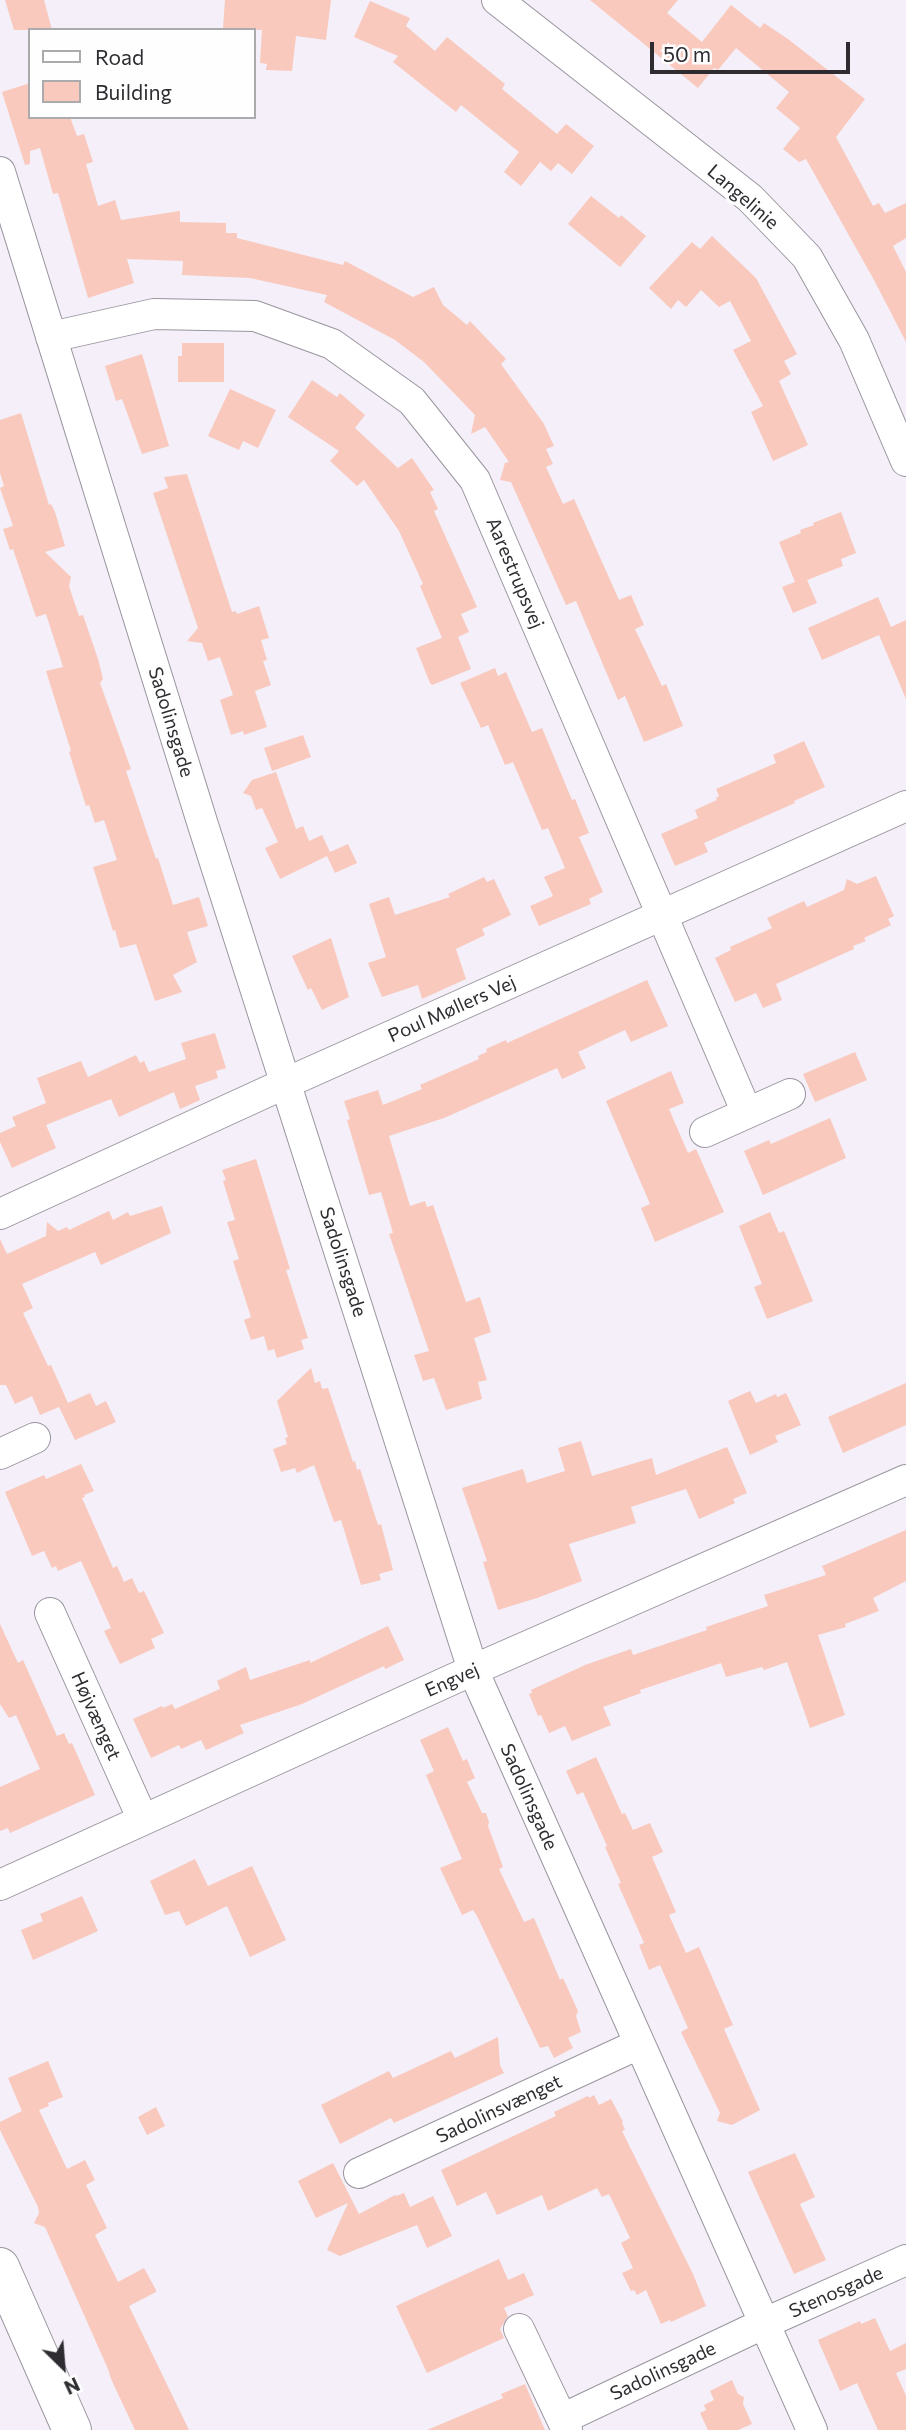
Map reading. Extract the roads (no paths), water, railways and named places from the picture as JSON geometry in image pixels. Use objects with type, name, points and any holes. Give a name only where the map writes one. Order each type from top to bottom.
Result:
[{"type":"street","name":"Langelinie","points":[[497,0],[750,198],[807,257],[854,340],[906,460]]},
{"type":"street","name":"Sadolinsgade","points":[[0,172],[198,811],[473,1670],[812,2430]]},
{"type":"street","name":"Aarestrupsvej","points":[[51,337],[154,314],[254,316],[331,344],[412,401],[475,480],[747,1113]]},
{"type":"street","name":"Poul Møllers Vej","points":[[0,1214],[906,806]]},
{"type":"street","points":[[705,1132],[790,1094]]},
{"type":"street","points":[[0,1454],[35,1438]]},
{"type":"street","name":"Engvej","points":[[0,1885],[473,1670],[906,1480]]},
{"type":"street","name":"Højvænget","points":[[50,1612],[143,1820]]},
{"type":"street","name":"Sadolinsvænget","points":[[359,2173],[639,2045]]},
{"type":"street","name":"Stenosgade","points":[[765,2323],[906,2260]]},
{"type":"street","points":[[0,2267],[72,2430]]},
{"type":"street","name":"Sadolinsgade","points":[[519,2329],[564,2425],[765,2323]]}]
